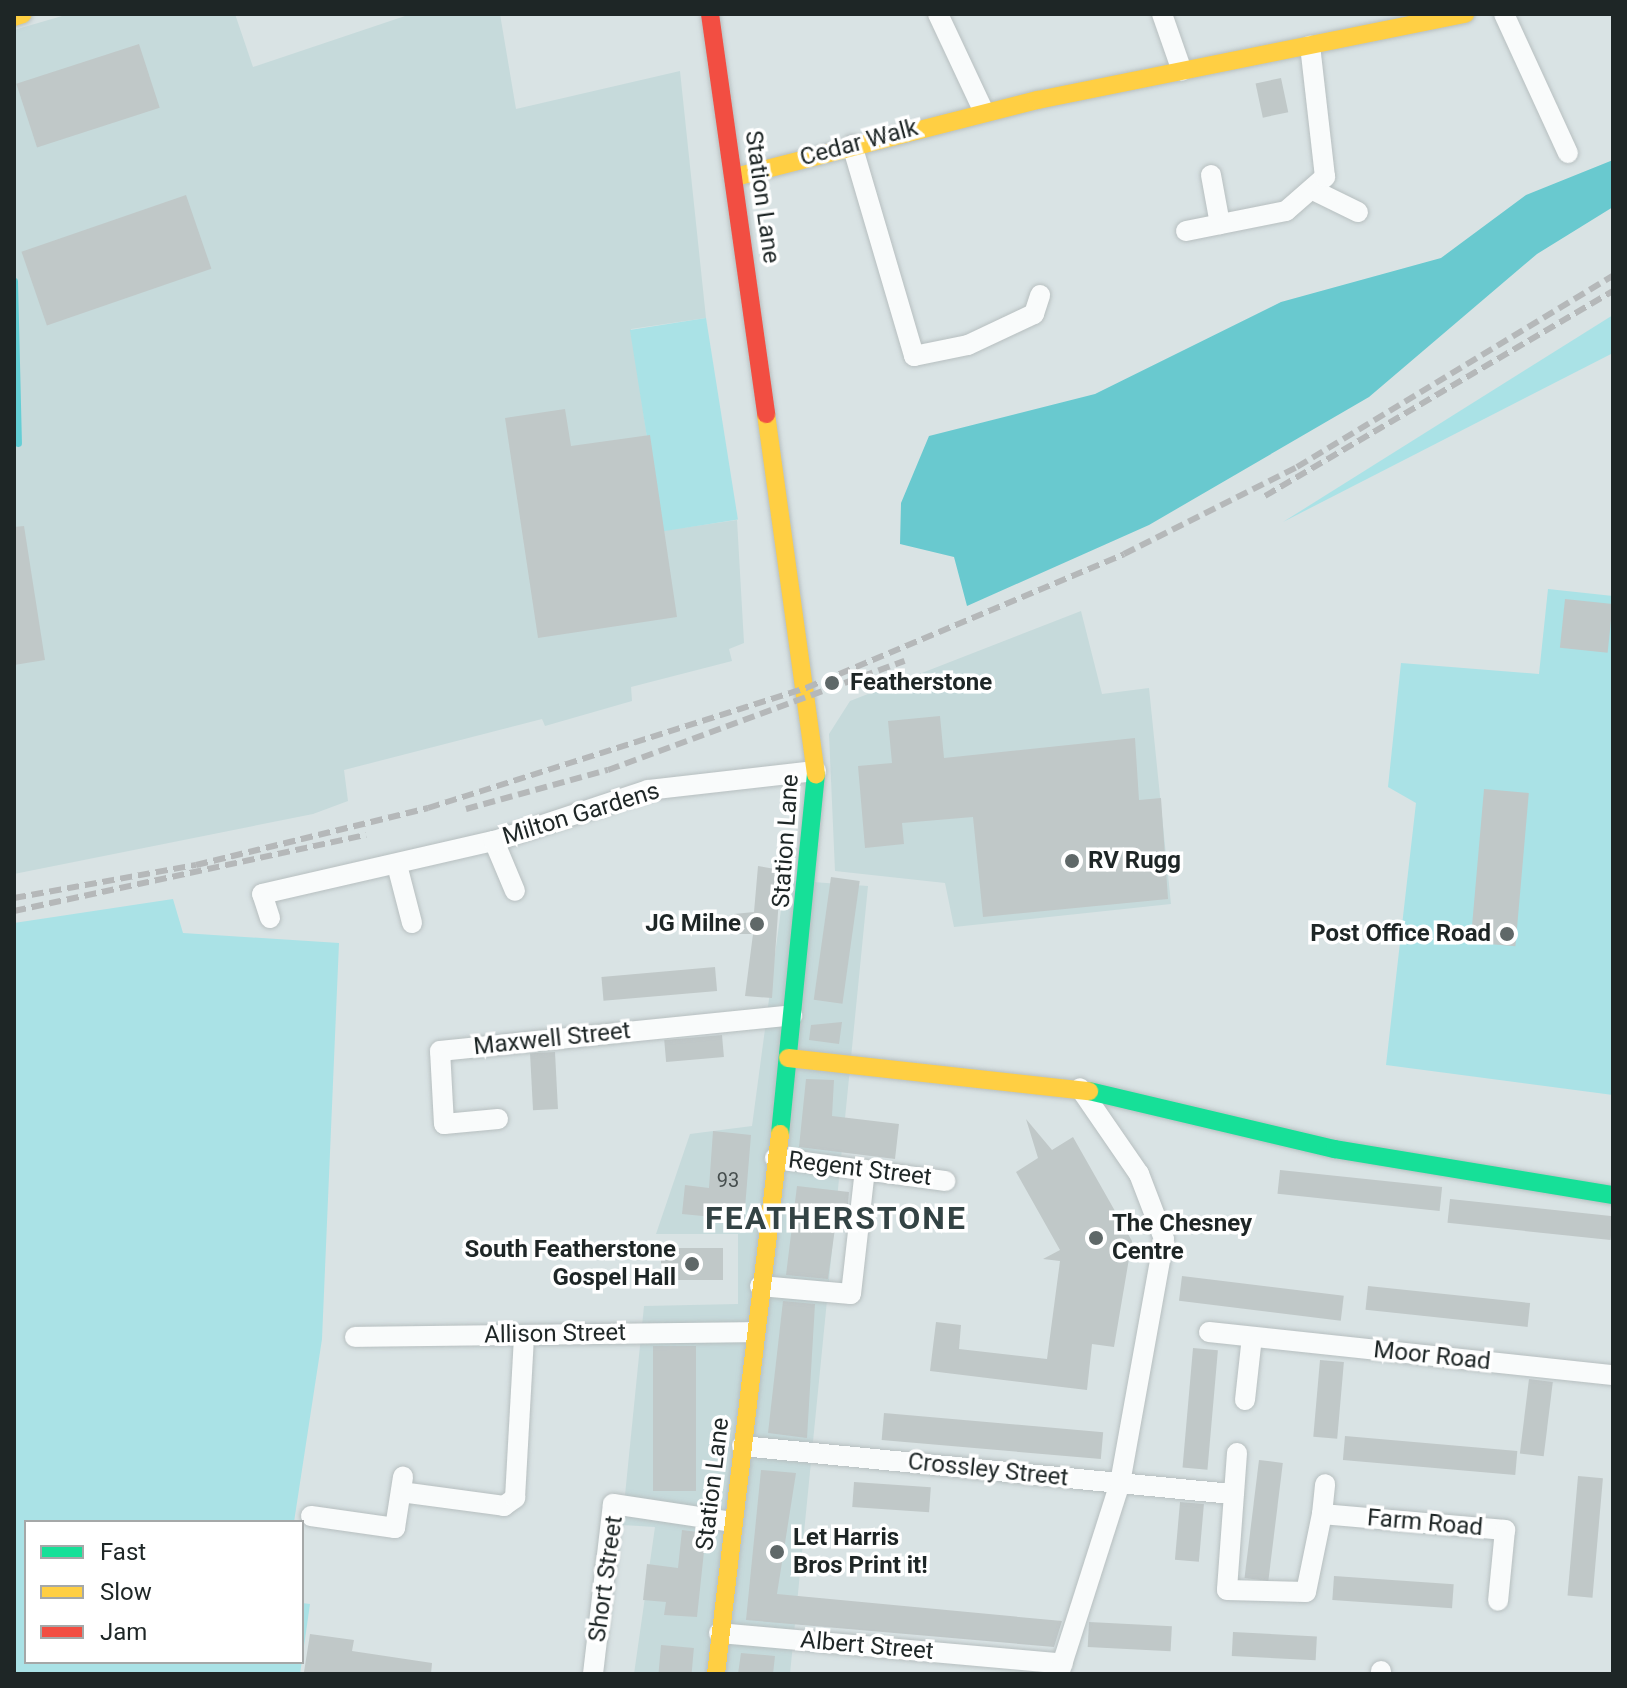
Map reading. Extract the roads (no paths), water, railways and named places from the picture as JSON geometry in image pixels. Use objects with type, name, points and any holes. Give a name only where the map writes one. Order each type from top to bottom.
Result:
[{"type":"main road","points":[[14,17],[23,14]]},
{"type":"main road","name":"Station Lane","points":[[710,14],[816,771],[788,1058],[716,1674]]},
{"type":"main road","name":"Cedar Walk","points":[[735,177],[984,112],[1310,46],[1399,22],[1465,14]]},
{"type":"main road","points":[[788,1058],[1080,1088],[1335,1149],[1613,1195]]},
{"type":"street","points":[[938,14],[984,112]]},
{"type":"street","points":[[1162,14],[1182,71]]},
{"type":"street","points":[[1504,14],[1568,153]]},
{"type":"street","points":[[1186,231],[1286,211],[1313,190],[1327,164],[1310,46]]},
{"type":"street","points":[[852,145],[914,356],[968,345],[1034,314],[1040,295]]},
{"type":"street","points":[[1211,175],[1220,224]]},
{"type":"street","points":[[1313,190],[1358,212]]},
{"type":"street","name":"Milton Gardens","points":[[270,918],[262,894],[494,841],[648,790],[816,771]]},
{"type":"street","points":[[494,841],[515,891]]},
{"type":"street","points":[[397,865],[412,923]]},
{"type":"street","name":"Maxwell Street","points":[[498,1119],[444,1124],[440,1051],[792,1015]]},
{"type":"street","points":[[1061,1669],[1120,1483],[1164,1239],[1139,1174],[1080,1088]]},
{"type":"street","name":"Regent Street","points":[[775,1158],[945,1181]]},
{"type":"street","points":[[760,1286],[851,1294],[865,1170]]},
{"type":"street","name":"Allison Street","points":[[355,1337],[754,1332]]},
{"type":"street","name":"Moor Road","points":[[1209,1332],[1613,1375]]},
{"type":"street","points":[[311,1516],[395,1528],[402,1485],[504,1506],[515,1498],[524,1335]]},
{"type":"street","points":[[1245,1400],[1252,1337]]},
{"type":"street","name":"Crossley Street","points":[[742,1446],[1234,1494]]},
{"type":"street","points":[[1237,1453],[1227,1590],[1306,1592],[1325,1484]]},
{"type":"street","name":"Short Street","points":[[593,1674],[613,1504],[732,1522]]},
{"type":"street","name":"Farm Road","points":[[1322,1514],[1505,1530],[1498,1601]]},
{"type":"street","name":"Albert Street","points":[[719,1633],[1061,1669]]},
{"type":"waterway","points":[[14,281],[18,443]]},
{"type":"railway","points":[[14,898],[196,865],[428,808],[806,688],[1124,554],[1297,467],[1613,276]]},
{"type":"railway","points":[[1265,496],[1613,291]]},
{"type":"railway","points":[[466,809],[608,770],[905,661]]},
{"type":"railway","points":[[14,911],[366,835]]},
{"type":"place","name":"Featherstone","points":[[832,683]]},
{"type":"place","name":"RV Rugg","points":[[1072,861]]},
{"type":"place","name":"JG Milne","points":[[757,924]]},
{"type":"place","name":"Post Office Road","points":[[1507,934]]},
{"type":"place","name":"The Chesney Centre","points":[[1096,1238]]},
{"type":"place","name":"South Featherstone Gospel Hall","points":[[692,1264]]},
{"type":"place","name":"Let Harris Bros Print it!","points":[[777,1552]]},
{"type":"district","name":"FEATHERSTONE","points":[[836,1218]]}]
